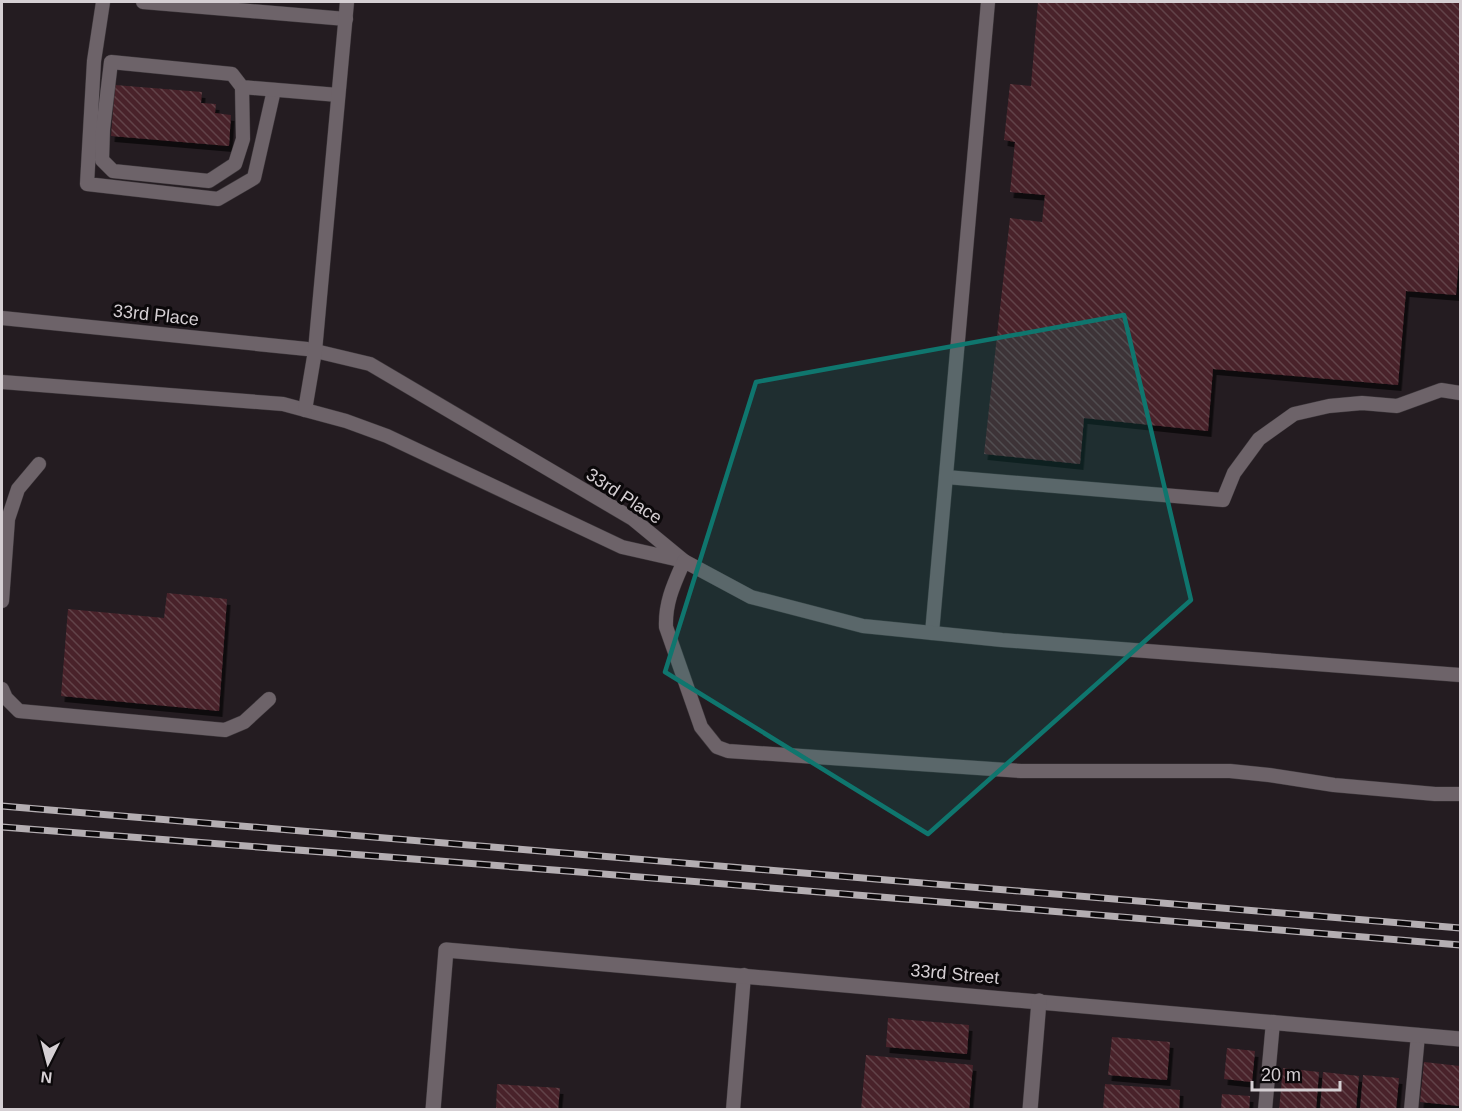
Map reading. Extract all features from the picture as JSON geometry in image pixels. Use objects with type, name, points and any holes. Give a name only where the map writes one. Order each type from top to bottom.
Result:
[{"type":"street","name":"33rd Street","points":[[433,1110],[446,950],[1461,1039]]},
{"type":"street","points":[[1030,1110],[1039,1001]]},
{"type":"lane","points":[[103,2],[94,62],[87,184],[218,199],[254,178],[274,90]]},
{"type":"lane","points":[[143,2],[289,8],[346,19]]},
{"type":"lane","points":[[305,410],[315,351],[347,2]]},
{"type":"lane","points":[[932,633],[988,2]]},
{"type":"lane","points":[[242,87],[243,139],[235,164],[209,180],[113,171],[102,160],[103,129],[111,62],[232,74],[242,87],[338,95]]},
{"type":"lane","name":"33rd Place","points":[[2,318],[315,351],[370,364],[633,519],[684,561]]},
{"type":"lane","name":"33rd Place","points":[[2,382],[283,404],[346,421],[387,436],[622,548],[684,561]]},
{"type":"lane","points":[[946,477],[1223,500],[1234,473],[1258,439],[1294,414],[1329,406],[1362,403],[1397,406],[1441,390],[1461,393]]},
{"type":"lane","points":[[2,601],[8,519],[18,489],[39,464]]},
{"type":"lane","points":[[1461,675],[1002,640],[863,626],[751,597],[684,561],[667,599],[666,627],[701,727],[717,747],[728,751],[1021,771],[1230,771],[1335,785],[1435,794],[1461,794]]},
{"type":"lane","points":[[2,689],[6,698],[19,711],[225,730],[244,722],[269,699]]},
{"type":"lane","points":[[732,1110],[744,975]]},
{"type":"lane","points":[[1265,1110],[1273,1022]]},
{"type":"lane","points":[[1410,1110],[1418,1035]]},
{"type":"highlighted area","points":[[1124,315],[1191,600],[928,834],[665,672],[756,382]]},
{"type":"building","points":[[1038,2],[1460,2],[1460,247],[1456,295],[1406,291],[1398,385],[1213,369],[1208,431],[1084,418],[1080,464],[984,454],[1010,218],[1042,222],[1045,195],[1010,192],[1015,142],[1004,140],[1010,84],[1031,86]]},
{"type":"building","points":[[115,85],[202,92],[201,103],[216,104],[215,113],[231,115],[229,146],[111,136]]},
{"type":"building","points":[[167,593],[227,599],[219,711],[61,696],[68,609],[164,618]]},
{"type":"building","points":[[888,1018],[969,1025],[967,1054],[886,1047]]},
{"type":"building","points":[[1112,1037],[1170,1042],[1167,1080],[1108,1075]]},
{"type":"building","points":[[1227,1048],[1255,1051],[1252,1082],[1224,1079]]},
{"type":"building","points":[[866,1055],[973,1065],[969,1110],[861,1110]]},
{"type":"building","points":[[1424,1062],[1460,1066],[1460,1106],[1420,1102]]},
{"type":"building","points":[[1283,1068],[1319,1072],[1316,1110],[1279,1110]]},
{"type":"building","points":[[1323,1072],[1359,1076],[1356,1110],[1320,1110]]},
{"type":"building","points":[[1363,1075],[1399,1078],[1396,1110],[1360,1110]]},
{"type":"building","points":[[497,1084],[560,1088],[558,1110],[496,1110]]},
{"type":"building","points":[[1105,1084],[1180,1090],[1179,1110],[1103,1110]]},
{"type":"building","points":[[1222,1094],[1250,1096],[1249,1110],[1221,1110]]},
{"type":"railway","points":[[2,806],[1460,928]]},
{"type":"railway","points":[[2,827],[1460,945]]}]
